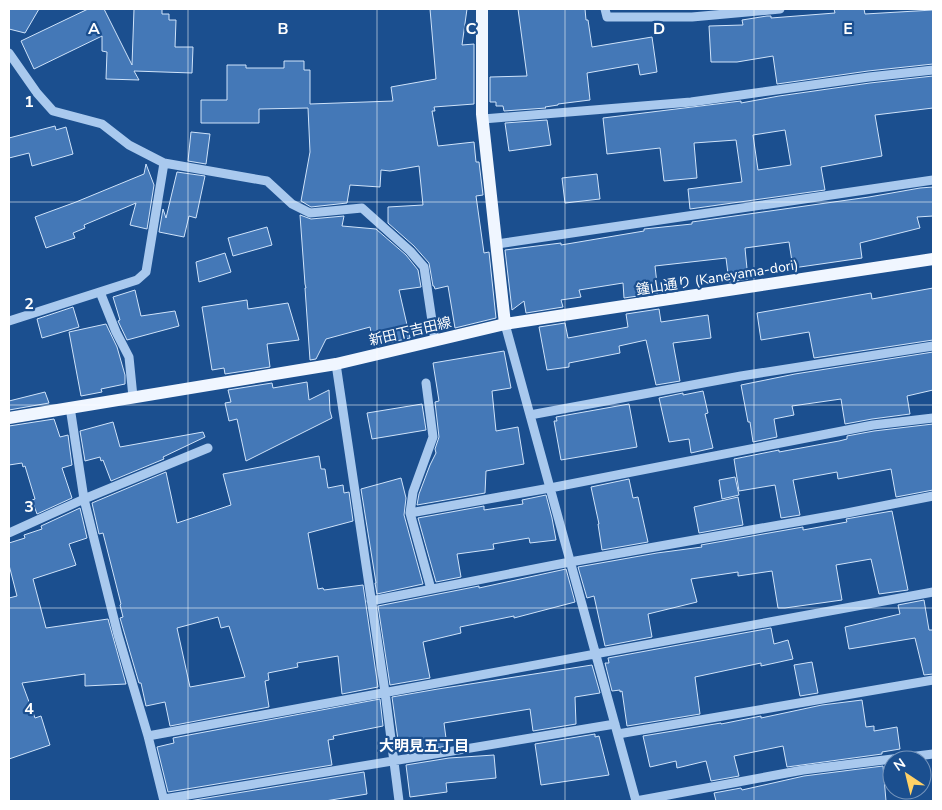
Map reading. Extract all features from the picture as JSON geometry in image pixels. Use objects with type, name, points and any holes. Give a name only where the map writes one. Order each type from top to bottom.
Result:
[{"type":"main road","points":[[482,9],[483,119],[505,324]]},
{"type":"main road","name":"鐘山通り (Kaneyama-dori)","points":[[505,324],[933,258]]},
{"type":"main road","name":"新田下吉田線","points":[[9,418],[336,364],[505,324]]},
{"type":"street","points":[[605,9],[607,17],[692,17],[780,9]]},
{"type":"street","points":[[9,53],[36,93],[53,111],[102,124],[129,145],[164,163],[267,181],[292,204],[310,213],[362,208],[410,251],[424,267],[435,341]]},
{"type":"street","points":[[483,119],[691,102],[933,70]]},
{"type":"street","points":[[9,321],[137,280],[146,272],[164,163]]},
{"type":"street","points":[[496,244],[933,180]]},
{"type":"street","points":[[100,292],[116,332],[129,357],[133,397]]},
{"type":"street","points":[[505,324],[636,801],[803,770],[933,754]]},
{"type":"street","points":[[530,415],[740,376],[933,346]]},
{"type":"street","points":[[336,364],[385,692],[399,801]]},
{"type":"street","points":[[426,383],[433,437],[413,492],[410,513],[431,589]]},
{"type":"street","points":[[70,407],[84,499],[118,635],[148,736],[164,800],[615,724]]},
{"type":"street","points":[[410,513],[550,488],[873,425],[933,418]]},
{"type":"street","points":[[9,534],[84,499],[208,448]]},
{"type":"street","points":[[371,600],[933,496]]},
{"type":"street","points":[[148,736],[933,592]]},
{"type":"street","points":[[618,734],[933,680]]},
{"type":"building","points":[[9,9],[39,9],[25,33],[9,29]]},
{"type":"building","points":[[88,9],[104,9],[132,65],[134,9],[162,9],[162,14],[169,14],[169,20],[176,20],[175,47],[193,47],[192,73],[134,71],[139,80],[106,79],[107,52],[102,51],[102,36],[34,69],[21,41]]},
{"type":"building","points":[[430,9],[467,9],[462,45],[474,44],[474,104],[434,107],[435,111],[432,111],[438,146],[474,142],[476,162],[479,162],[483,195],[476,196],[484,253],[489,252],[496,318],[455,328],[448,286],[435,289],[429,263],[414,246],[388,223],[388,207],[423,205],[419,166],[390,171],[381,170],[380,187],[350,185],[347,203],[311,207],[301,201],[310,152],[308,108],[259,109],[259,123],[201,123],[201,100],[227,100],[227,65],[246,65],[246,68],[284,68],[284,61],[304,61],[304,70],[310,70],[310,104],[393,101],[391,87],[436,79]]},
{"type":"building","points":[[518,9],[585,9],[592,47],[652,37],[657,72],[640,75],[638,64],[587,73],[590,100],[558,104],[546,108],[504,111],[503,106],[496,106],[496,102],[490,102],[490,77],[527,76]]},
{"type":"building","points":[[834,9],[864,9],[865,14],[933,10],[933,64],[777,84],[773,56],[737,62],[711,62],[709,26],[743,25],[742,20],[767,16],[771,16],[771,18],[835,13]]},
{"type":"building","points":[[933,76],[933,108],[875,115],[882,156],[821,167],[825,190],[690,209],[688,189],[742,182],[736,140],[694,143],[697,178],[664,181],[660,148],[607,154],[603,118],[741,101],[741,103],[870,83]],"holes":[[[785,130],[791,165],[758,170],[753,135]]]},
{"type":"building","points":[[547,120],[551,145],[509,151],[505,123]]},
{"type":"building","points":[[55,126],[56,130],[66,127],[73,154],[32,166],[29,153],[9,158],[9,138]]},
{"type":"building","points":[[191,132],[210,134],[206,164],[188,161]]},
{"type":"building","points":[[146,164],[154,185],[147,229],[130,225],[136,203],[84,225],[85,228],[73,233],[75,238],[46,248],[35,217],[144,174]]},
{"type":"building","points":[[177,172],[205,176],[196,218],[189,216],[184,237],[159,232],[163,209],[166,218]]},
{"type":"building","points":[[597,174],[600,199],[565,203],[562,178]]},
{"type":"building","points":[[933,187],[933,216],[917,217],[920,228],[860,243],[862,258],[793,268],[789,242],[745,248],[748,279],[729,282],[726,258],[655,266],[658,293],[624,298],[623,283],[579,290],[581,297],[561,300],[563,307],[526,313],[524,301],[512,310],[505,250],[561,243],[561,245],[644,231],[644,229],[692,224],[692,222]]},
{"type":"building","points":[[300,215],[311,219],[344,216],[342,226],[376,229],[406,255],[418,270],[421,287],[399,290],[410,338],[374,346],[370,327],[326,339],[316,359],[310,360]]},
{"type":"building","points":[[267,227],[272,245],[233,256],[228,238]]},
{"type":"building","points":[[225,253],[231,272],[199,282],[196,262]]},
{"type":"building","points":[[933,288],[933,340],[814,358],[809,332],[761,340],[757,313],[871,293],[872,299]]},
{"type":"building","points":[[135,290],[141,316],[175,311],[179,326],[127,340],[118,321],[120,320],[113,297]]},
{"type":"building","points":[[247,300],[248,309],[288,303],[299,340],[267,344],[270,367],[225,374],[224,368],[212,370],[202,307]]},
{"type":"building","points":[[73,307],[79,327],[42,338],[37,319]]},
{"type":"building","points":[[659,309],[661,322],[708,315],[711,338],[673,343],[680,381],[656,385],[646,340],[619,346],[620,353],[569,363],[569,367],[547,370],[539,327],[565,323],[568,338],[628,327],[626,314]]},
{"type":"building","points":[[106,324],[117,347],[125,375],[125,384],[101,389],[102,392],[81,396],[69,332]]},
{"type":"building","points":[[504,351],[511,388],[492,391],[496,431],[518,427],[524,464],[486,471],[485,493],[417,505],[419,494],[436,453],[435,449],[439,437],[435,402],[439,401],[433,363]]},
{"type":"building","points":[[933,352],[933,390],[907,396],[910,414],[845,424],[841,399],[792,406],[794,415],[774,419],[777,437],[753,442],[741,385],[795,374]]},
{"type":"building","points":[[307,382],[309,400],[329,390],[332,418],[246,461],[237,419],[229,421],[225,403],[231,402],[228,390],[272,383],[273,388]]},
{"type":"building","points":[[703,391],[708,413],[705,414],[713,448],[691,453],[689,439],[669,442],[659,398]]},
{"type":"building","points":[[45,392],[49,403],[9,410],[9,401]]},
{"type":"building","points":[[422,404],[426,430],[372,439],[367,413]]},
{"type":"building","points":[[629,404],[637,447],[561,460],[554,421],[557,421],[556,417]]},
{"type":"building","points":[[54,419],[60,437],[68,435],[72,465],[62,468],[72,498],[37,514],[32,500],[35,499],[25,466],[23,467],[22,463],[9,465],[9,426]]},
{"type":"building","points":[[113,422],[120,447],[203,432],[205,437],[163,457],[164,459],[111,481],[100,457],[85,461],[80,431]]},
{"type":"building","points":[[933,424],[933,490],[896,497],[891,469],[838,479],[837,472],[793,480],[800,515],[781,518],[775,485],[739,491],[734,459],[839,441],[847,439],[847,436],[874,431]]},
{"type":"building","points":[[319,456],[321,469],[325,469],[328,488],[343,485],[344,493],[349,492],[353,521],[308,533],[318,589],[323,588],[324,590],[363,585],[378,687],[342,694],[338,656],[297,663],[298,667],[268,673],[269,680],[265,681],[269,707],[170,726],[165,702],[146,706],[141,683],[139,683],[120,618],[123,617],[121,604],[103,533],[99,534],[92,503],[166,472],[177,523],[231,505],[223,474]],"holes":[[[218,617],[221,628],[229,626],[245,677],[190,687],[177,628]]]},
{"type":"building","points":[[735,477],[739,495],[722,499],[719,480]]},
{"type":"building","points":[[401,478],[406,498],[404,515],[423,584],[377,594],[361,489]]},
{"type":"building","points":[[629,479],[633,498],[638,497],[648,542],[602,550],[599,524],[591,487]]},
{"type":"building","points":[[546,495],[556,540],[530,543],[529,538],[493,544],[494,549],[457,554],[461,577],[436,582],[418,518],[484,506],[484,510],[523,504],[522,500]]},
{"type":"building","points":[[738,497],[743,525],[699,533],[694,507]]},
{"type":"building","points":[[80,508],[87,538],[69,544],[76,565],[33,579],[46,628],[108,619],[126,684],[85,686],[85,674],[22,683],[35,718],[41,716],[50,745],[9,759],[9,598],[17,596],[9,565],[9,543],[25,538],[24,535],[42,529],[41,526]]},
{"type":"building","points":[[892,511],[908,590],[879,594],[871,559],[836,565],[842,600],[785,608],[778,608],[772,571],[738,576],[738,572],[691,579],[697,602],[648,614],[652,637],[605,646],[594,596],[587,598],[578,567],[702,547],[701,545],[803,527],[803,530],[847,522],[846,519]]},
{"type":"building","points":[[566,569],[575,602],[514,618],[514,616],[460,627],[461,633],[423,642],[430,678],[390,685],[378,606],[479,586],[479,588]]},
{"type":"building","points":[[924,600],[929,630],[933,630],[933,674],[924,675],[915,638],[849,649],[845,627],[900,614],[898,605]]},
{"type":"building","points":[[771,628],[774,644],[788,640],[793,659],[761,666],[761,663],[695,677],[700,714],[627,726],[622,691],[612,691],[605,663],[609,663],[608,658]]},
{"type":"building","points":[[812,662],[818,693],[800,696],[794,665]]},
{"type":"building","points":[[592,665],[600,693],[575,697],[576,724],[533,731],[530,709],[444,723],[447,746],[404,753],[403,740],[398,740],[392,697]]},
{"type":"building","points":[[380,699],[383,726],[333,736],[334,739],[328,740],[332,765],[168,792],[157,747],[174,743],[173,738]]},
{"type":"building","points":[[862,700],[866,727],[874,726],[874,731],[897,727],[900,749],[882,750],[882,754],[787,767],[783,746],[734,756],[739,776],[711,781],[706,761],[677,768],[676,761],[650,767],[643,736],[761,716],[761,718],[822,705]]},
{"type":"building","points":[[595,734],[595,737],[599,736],[609,775],[541,785],[535,744]]},
{"type":"building","points":[[494,755],[496,778],[446,783],[447,792],[410,797],[406,765],[449,758]]},
{"type":"building","points":[[882,766],[882,800],[886,801],[716,801],[714,793],[741,788],[742,790],[804,776]]},
{"type":"building","points":[[364,772],[367,794],[325,801],[189,801]]},
{"type":"district","name":"大明見五丁目","points":[[424,746]]}]
